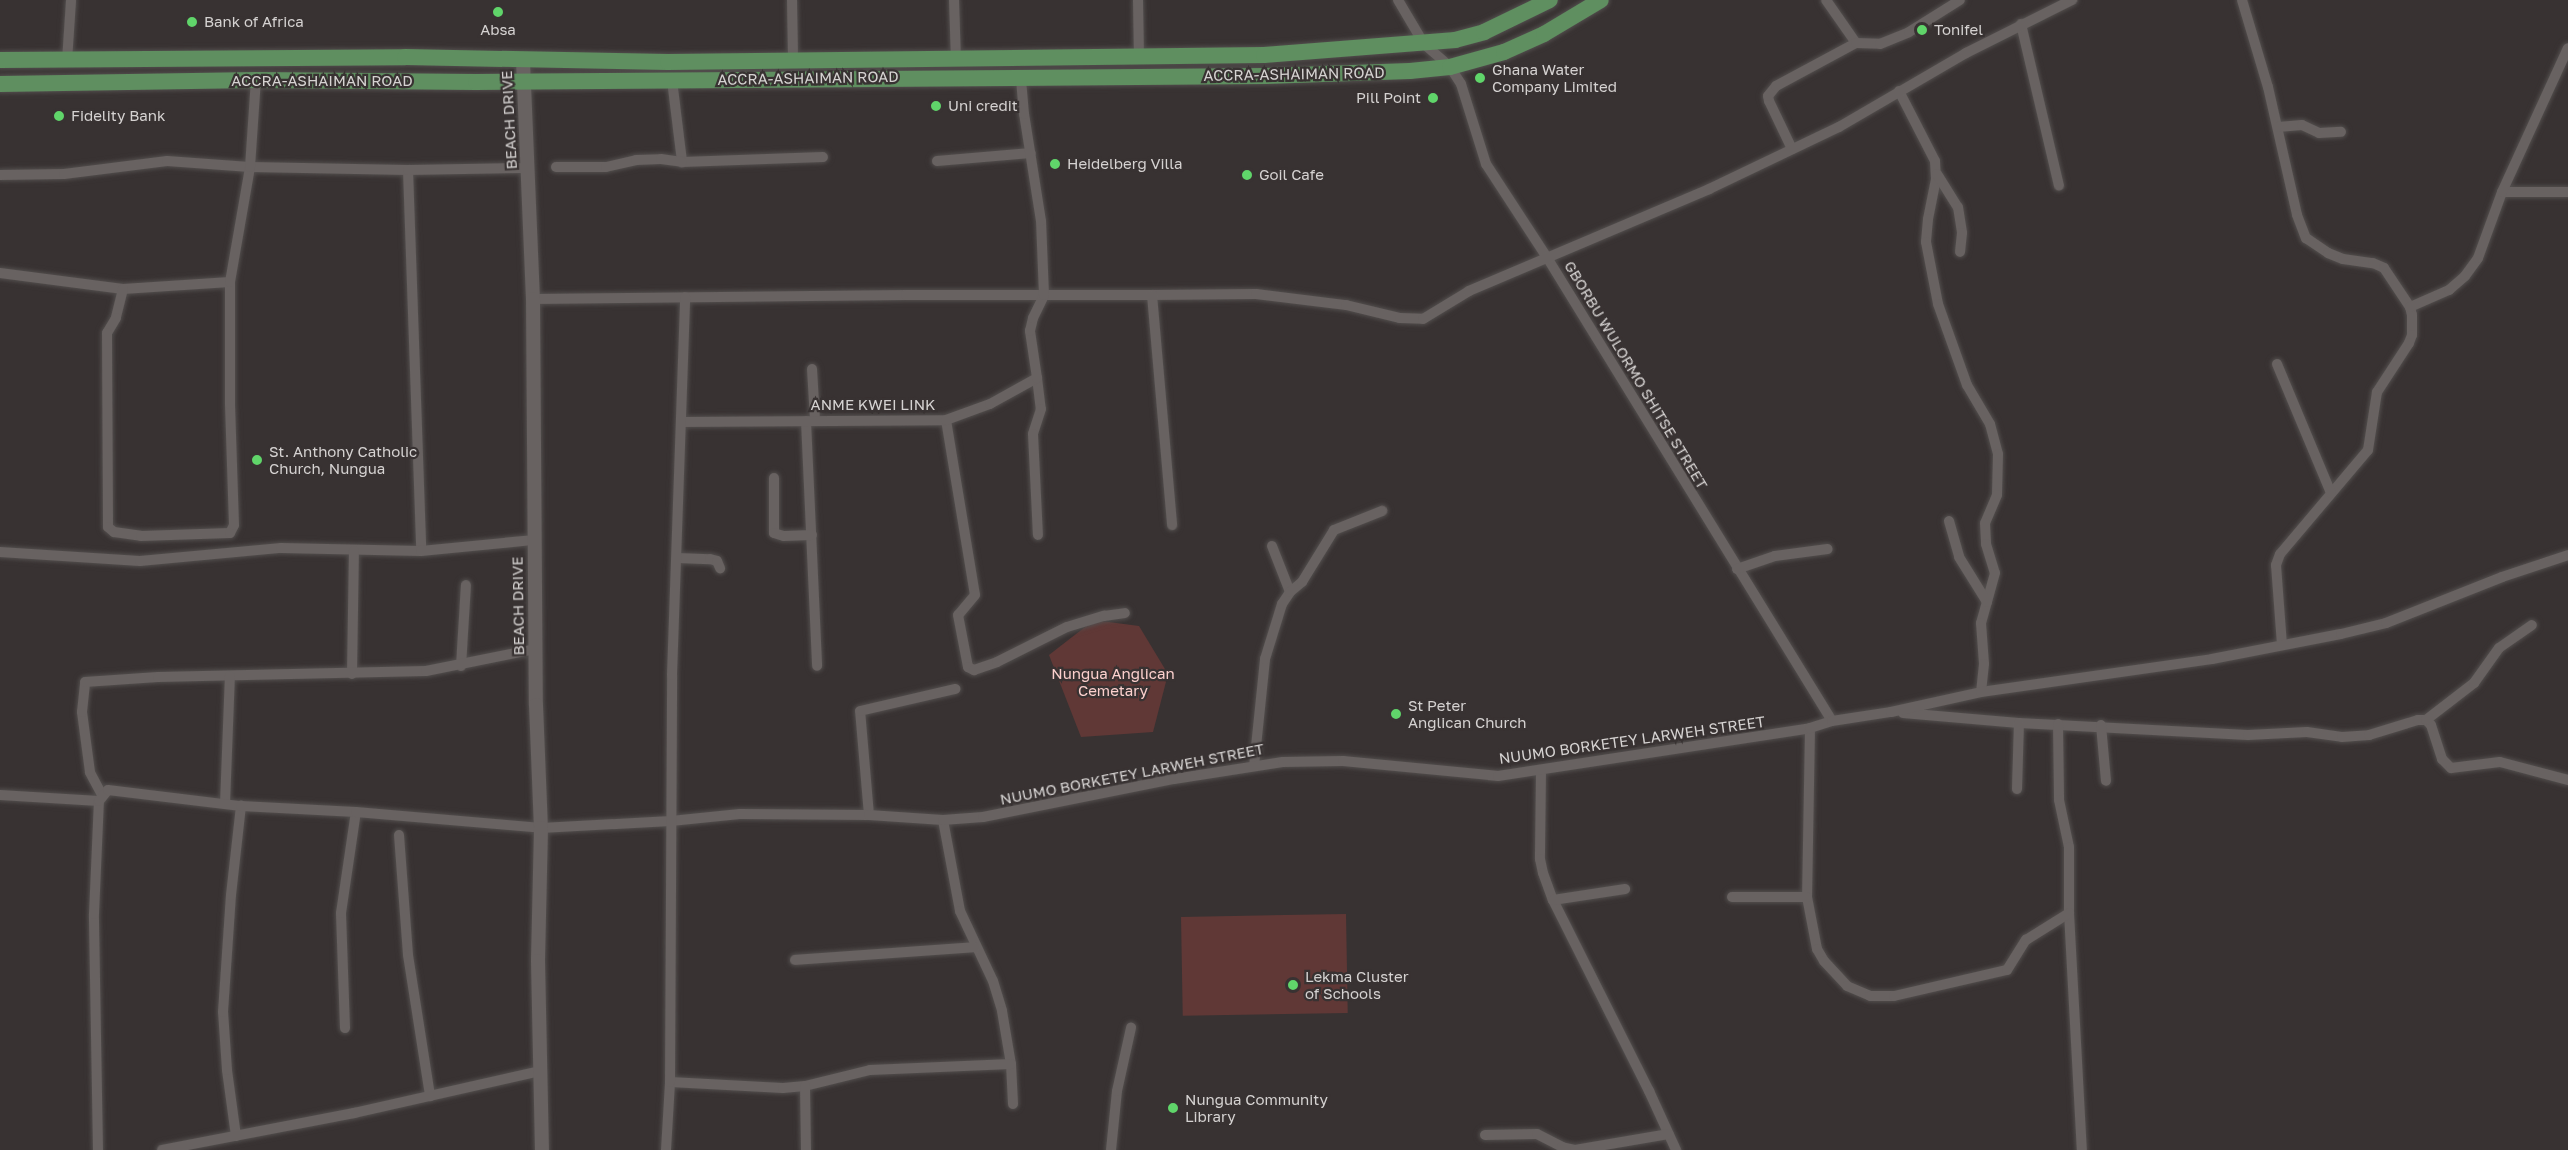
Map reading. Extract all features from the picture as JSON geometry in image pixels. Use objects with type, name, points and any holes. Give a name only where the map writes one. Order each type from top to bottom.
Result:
[{"type":"main road","name":"ACCRA-ASHAIMAN ROAD","points":[[0,60],[405,57],[523,61],[956,60],[1264,55],[1424,44],[1484,32],[1550,0]]},
{"type":"main road","name":"ACCRA-ASHAIMAN ROAD","points":[[0,84],[256,80],[525,82],[1021,76],[1266,76],[1450,67],[1504,52],[1544,34],[1601,0]]},
{"type":"street","points":[[67,61],[71,0]]},
{"type":"street","points":[[792,0],[793,60]]},
{"type":"street","points":[[954,0],[956,60]]},
{"type":"street","points":[[1138,0],[1139,56]]},
{"type":"street","name":"GBORBU WULORMO SHITSE STREET","points":[[1398,0],[1424,44],[1450,67],[1461,84],[1486,164],[1548,259],[1832,721]]},
{"type":"street","points":[[1826,0],[1856,43]]},
{"type":"street","points":[[1792,149],[1771,108],[1768,96],[1770,91],[1856,43],[1880,44],[1909,32],[1960,0]]},
{"type":"street","points":[[533,299],[1256,294],[1303,298],[1414,320],[1423,318],[1469,291],[1709,189],[1839,127],[2021,24],[2072,0]]},
{"type":"street","points":[[2242,0],[2278,127],[2298,221],[2306,238],[2328,253],[2343,259],[2373,262],[2384,268],[2410,307],[2412,335],[2377,392],[2368,450],[2280,554],[2276,565],[2282,645]]},
{"type":"street","points":[[2021,24],[2059,186]]},
{"type":"street","points":[[2410,307],[2449,290],[2465,276],[2478,258],[2502,192],[2568,48]]},
{"type":"street","name":"BEACH DRIVE","points":[[523,61],[533,299],[535,649],[541,828],[538,961],[542,1150]]},
{"type":"street","points":[[1021,76],[1041,221],[1044,295],[1030,331],[1041,409],[1033,434],[1038,535]]},
{"type":"street","points":[[123,289],[116,318],[107,333],[108,527],[114,532],[141,536],[207,535],[230,532],[234,529],[230,404],[230,282],[250,168],[256,80]]},
{"type":"street","points":[[672,80],[682,162]]},
{"type":"street","points":[[1899,91],[1930,150],[1936,174],[1958,207],[1962,233],[1960,252]]},
{"type":"street","points":[[2278,127],[2302,125],[2319,133],[2341,132]]},
{"type":"street","points":[[937,161],[1031,153]]},
{"type":"street","points":[[556,167],[606,168],[636,160],[661,159],[682,162],[823,157]]},
{"type":"street","points":[[0,175],[64,174],[167,161],[250,168],[408,170],[528,168]]},
{"type":"street","points":[[408,170],[421,551]]},
{"type":"street","points":[[1936,174],[1926,242],[1938,304],[1967,385],[1990,424],[1998,454],[1997,495],[1985,523],[1986,544],[1995,573],[1981,623],[1984,664],[1981,692]]},
{"type":"street","points":[[2502,192],[2568,192]]},
{"type":"street","points":[[0,273],[123,289],[230,282]]},
{"type":"street","points":[[1152,296],[1172,525]]},
{"type":"street","points":[[666,1150],[670,1082],[672,675],[684,297]]},
{"type":"street","points":[[2277,363],[2331,493]]},
{"type":"street","points":[[812,369],[812,535],[817,666]]},
{"type":"street","name":"ANME KWEI LINK","points":[[681,422],[946,420],[990,404],[1037,378]]},
{"type":"street","points":[[946,420],[974,587],[974,600],[958,615],[968,667],[974,670],[997,662],[1067,627],[1104,616],[1125,614]]},
{"type":"street","points":[[774,478],[774,533],[784,536],[812,535]]},
{"type":"street","points":[[1254,766],[1265,659],[1282,604],[1290,592],[1302,582],[1334,530],[1382,511]]},
{"type":"street","points":[[1949,521],[1959,556],[1987,602]]},
{"type":"street","points":[[0,552],[140,561],[281,548],[421,551],[534,540]]},
{"type":"street","points":[[1272,546],[1290,592]]},
{"type":"street","points":[[1737,569],[1775,556],[1828,549]]},
{"type":"street","points":[[352,674],[354,551]]},
{"type":"street","points":[[1891,712],[1981,692],[2212,659],[2386,623],[2502,577],[2568,555]]},
{"type":"street","points":[[677,558],[710,559],[717,561],[720,568]]},
{"type":"street","points":[[461,666],[466,585]]},
{"type":"street","points":[[1891,712],[2019,723],[2101,725],[2248,735],[2307,732],[2342,737],[2369,735],[2418,720],[2426,720],[2474,683],[2499,648],[2532,625]]},
{"type":"street","points":[[98,1150],[94,914],[100,798],[90,772],[82,712],[85,682],[426,671],[461,666],[535,649]]},
{"type":"street","points":[[225,804],[230,676]]},
{"type":"street","points":[[869,815],[860,711],[955,689]]},
{"type":"street","name":"NUUMO BORKETEY LARWEH STREET","points":[[0,795],[100,798],[113,789],[241,806],[356,812],[541,828],[671,821],[740,814],[869,815],[943,820],[983,817],[1150,783],[1292,761],[1343,761],[1483,776],[1541,771],[1810,728],[1832,721],[1891,712]]},
{"type":"street","points":[[2426,720],[2431,725],[2442,759],[2451,768],[2507,762],[2568,780]]},
{"type":"street","points":[[2018,789],[2019,723]]},
{"type":"street","points":[[2058,724],[2059,800],[2069,847],[2069,913],[2082,1150]]},
{"type":"street","points":[[2101,725],[2106,781]]},
{"type":"street","points":[[1810,728],[1807,897],[1817,949],[1824,961],[1847,986],[1870,996],[1894,996],[2007,970],[2026,940],[2069,913]]},
{"type":"street","points":[[1541,771],[1540,859],[1553,900],[1676,1150]]},
{"type":"street","points":[[236,1136],[226,1070],[223,1011],[231,895],[241,806]]},
{"type":"street","points":[[345,1028],[341,913],[356,812]]},
{"type":"street","points":[[943,820],[960,910],[993,981],[1002,1011],[1011,1064],[1013,1104]]},
{"type":"street","points":[[399,835],[408,955],[430,1096]]},
{"type":"street","points":[[1553,900],[1625,889]]},
{"type":"street","points":[[1732,897],[1807,897]]},
{"type":"street","points":[[795,960],[976,947]]},
{"type":"street","points":[[1111,1150],[1117,1091],[1131,1028]]},
{"type":"street","points":[[670,1082],[763,1088],[805,1086],[870,1070],[1011,1064]]},
{"type":"street","points":[[162,1150],[430,1096],[540,1071]]},
{"type":"street","points":[[805,1086],[806,1150]]},
{"type":"street","points":[[1485,1135],[1538,1134],[1562,1147],[1575,1150],[1669,1134]]},
{"type":"green space","name":"Nungua Anglican Cemetary","points":[[1094,620],[1139,626],[1168,674],[1153,732],[1081,737],[1049,655]]},
{"type":"green space","points":[[1346,914],[1348,1013],[1183,1016],[1181,917]]},
{"type":"place","name":"Absa","points":[[498,12]]},
{"type":"place","name":"Bank of Africa","points":[[192,22]]},
{"type":"place","name":"Tonifel","points":[[1922,30]]},
{"type":"place","name":"Ghana Water Company Limited","points":[[1480,78]]},
{"type":"place","name":"Pill Point","points":[[1433,98]]},
{"type":"place","name":"Uni credit","points":[[936,106]]},
{"type":"place","name":"Fidelity Bank","points":[[59,116]]},
{"type":"place","name":"Heidelberg Villa","points":[[1055,164]]},
{"type":"place","name":"Goil Cafe","points":[[1247,175]]},
{"type":"place","name":"St. Anthony Catholic Church, Nungua","points":[[257,460]]},
{"type":"place","name":"St Peter Anglican Church","points":[[1396,714]]},
{"type":"place","name":"Lekma Cluster of Schools","points":[[1293,985]]},
{"type":"place","name":"Nungua Community Library","points":[[1173,1108]]}]
